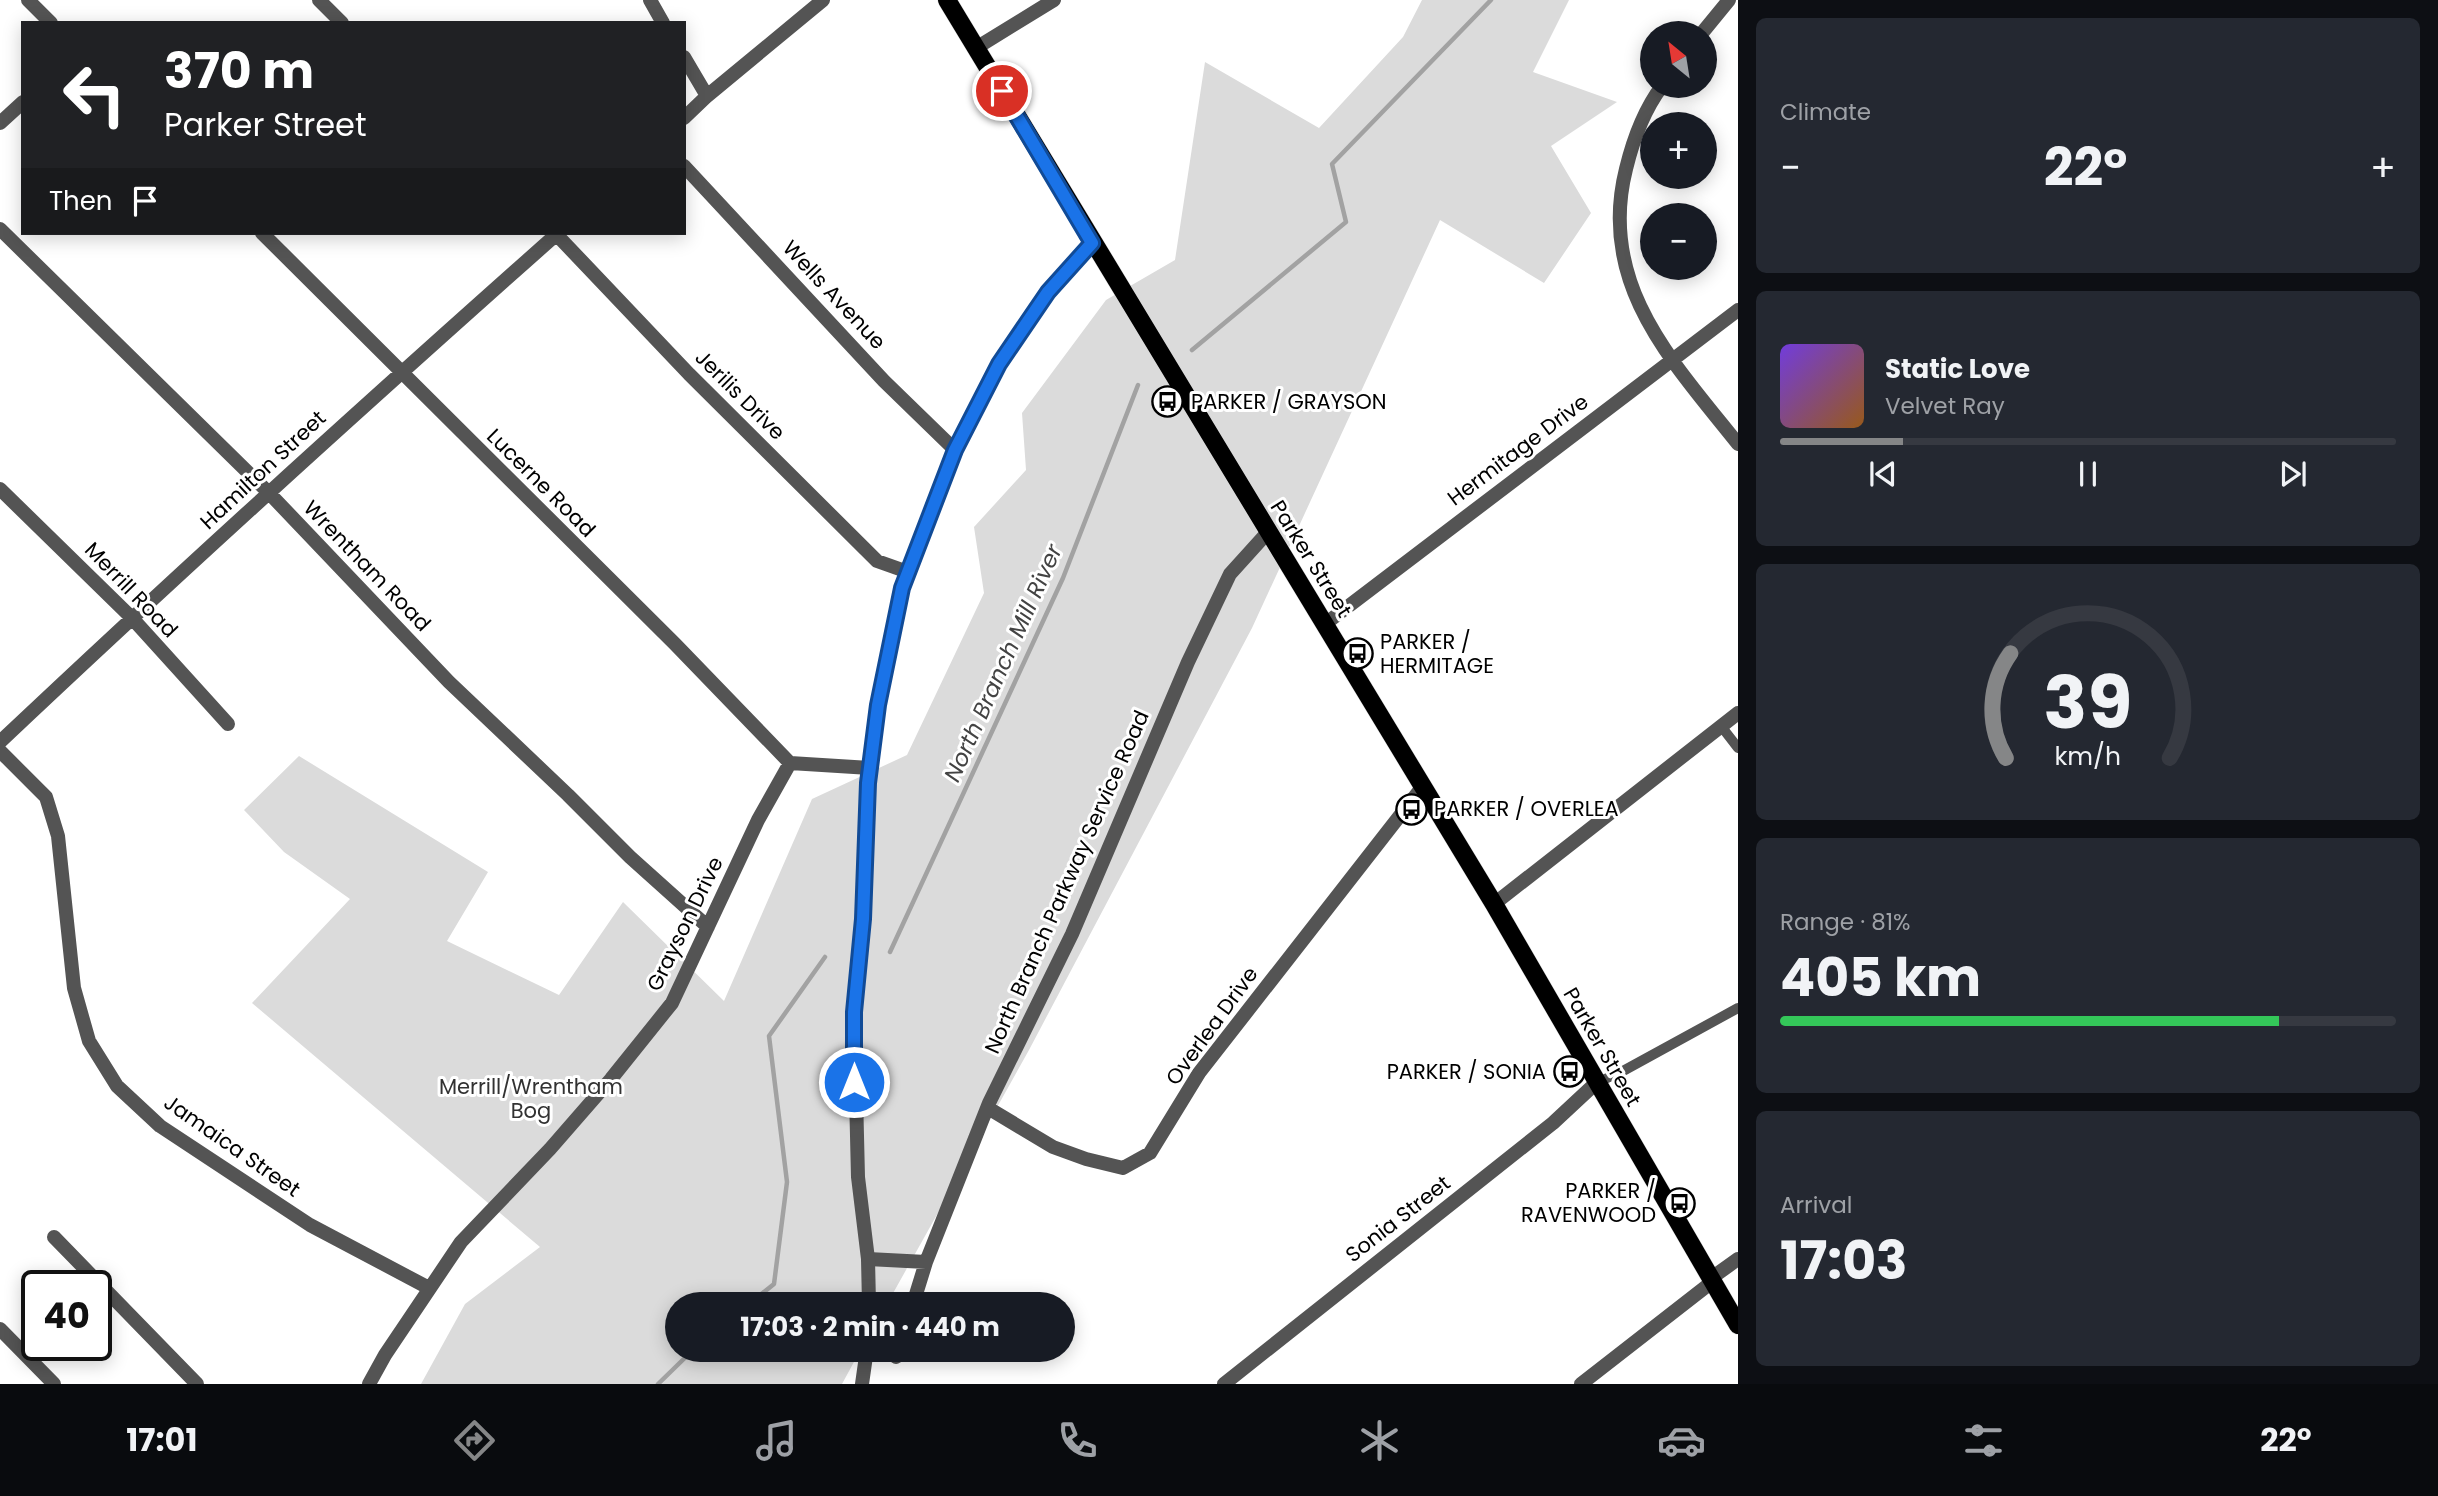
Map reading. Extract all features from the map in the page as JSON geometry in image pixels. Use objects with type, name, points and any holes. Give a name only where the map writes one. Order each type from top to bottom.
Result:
[{"type":"main road","name":"Parker Street","points":[[947,0],[1494,904],[1738,1325]]},
{"type":"street","points":[[28,0],[49,21]]},
{"type":"street","points":[[319,0],[340,21]]},
{"type":"street","points":[[650,0],[662,21]]},
{"type":"street","points":[[686,116],[823,0]]},
{"type":"street","points":[[976,48],[1054,0]]},
{"type":"street","points":[[1712,21],[1729,0]]},
{"type":"street","points":[[686,60],[707,96]]},
{"type":"street","points":[[1656,98],[1633,140],[1620,190],[1619,237],[1633,290],[1658,341],[1738,444]]},
{"type":"street","points":[[0,123],[21,104]]},
{"type":"street","name":"Wells Avenue","points":[[686,168],[884,381],[955,450]]},
{"type":"street","name":"Wrentham Road","points":[[0,229],[270,494],[449,682],[630,857],[709,927]]},
{"type":"street","name":"Lucerne Road","points":[[263,235],[790,763]]},
{"type":"street","name":"Hamilton Street","points":[[0,742],[401,371],[554,235]]},
{"type":"street","name":"Jerilis Drive","points":[[558,235],[689,374],[877,561],[908,572]]},
{"type":"street","points":[[869,1292],[868,1259],[858,1177],[854,1012],[863,919],[870,768],[878,705],[902,588],[955,450],[999,364],[1048,292],[1092,243]]},
{"type":"street","name":"Hermitage Drive","points":[[1325,624],[1738,310]]},
{"type":"street","name":"Merrill Road","points":[[0,489],[132,618],[228,724]]},
{"type":"street","name":"North Branch Parkway Service Road","points":[[917,1292],[926,1262],[988,1108],[1072,934],[1188,662],[1230,574],[1268,532]]},
{"type":"street","points":[[1494,904],[1738,713]]},
{"type":"street","name":"Jamaica Street","points":[[0,751],[46,797],[58,836],[74,988],[89,1041],[117,1086],[160,1126],[299,1217],[429,1288]]},
{"type":"street","points":[[790,763],[870,768]]},
{"type":"street","name":"Grayson Drive","points":[[369,1384],[461,1242],[611,1079],[672,1003],[758,820],[790,763]]},
{"type":"street","name":"Overlea Drive","points":[[988,1108],[1053,1147],[1086,1159],[1123,1168],[1150,1153],[1199,1073],[1423,786]]},
{"type":"street","name":"Sonia Street","points":[[1224,1384],[1553,1123],[1596,1083]]},
{"type":"street","points":[[54,1237],[197,1384]]},
{"type":"street","points":[[868,1259],[926,1262]]},
{"type":"street","points":[[1581,1384],[1738,1259]]},
{"type":"street","points":[[0,1329],[54,1384]]},
{"type":"street","points":[[862,1384],[865,1362]]},
{"type":"lane","points":[[1721,726],[1738,748]]},
{"type":"lane","points":[[1596,1083],[1623,1071],[1738,1007]]},
{"type":"green space","name":"Merrill/Wrentham Bog","points":[[1422,0],[1569,0],[1533,72],[1617,102],[1551,146],[1591,213],[1544,283],[1440,220],[1252,628],[1029,1050],[894,1292],[665,1292],[665,1362],[854,1362],[842,1384],[421,1384],[465,1304],[540,1247],[252,1003],[350,899],[284,852],[244,810],[299,756],[488,872],[447,941],[559,995],[623,902],[724,1001],[812,799],[907,755],[984,593],[974,527],[1026,470],[1022,413],[1106,300],[1175,260],[1205,62],[1319,128],[1403,37]]},
{"type":"waterway","name":"North Branch Mill River","points":[[1192,350],[1346,222],[1332,164],[1491,0]]},
{"type":"waterway","name":"North Branch Mill River","points":[[890,952],[1063,578],[1138,385]]},
{"type":"waterway","name":"North Branch Mill River","points":[[764,1292],[774,1284],[787,1182],[769,1036],[825,957]]},
{"type":"waterway","name":"North Branch Mill River","points":[[658,1384],[681,1362]]},
{"type":"place","name":"PARKER / GRAYSON","points":[[1168,402]]},
{"type":"place","name":"PARKER / HERMITAGE","points":[[1357,654]]},
{"type":"place","name":"PARKER / OVERLEA","points":[[1411,809]]},
{"type":"place","name":"PARKER / SONIA","points":[[1569,1072]]},
{"type":"place","name":"PARKER / RAVENWOOD","points":[[1679,1203]]},
{"type":"route","points":[[854,1082],[854,1012],[863,919],[868,783],[878,705],[902,588],[955,450],[999,364],[1048,292],[1092,243],[1002,91]]}]
